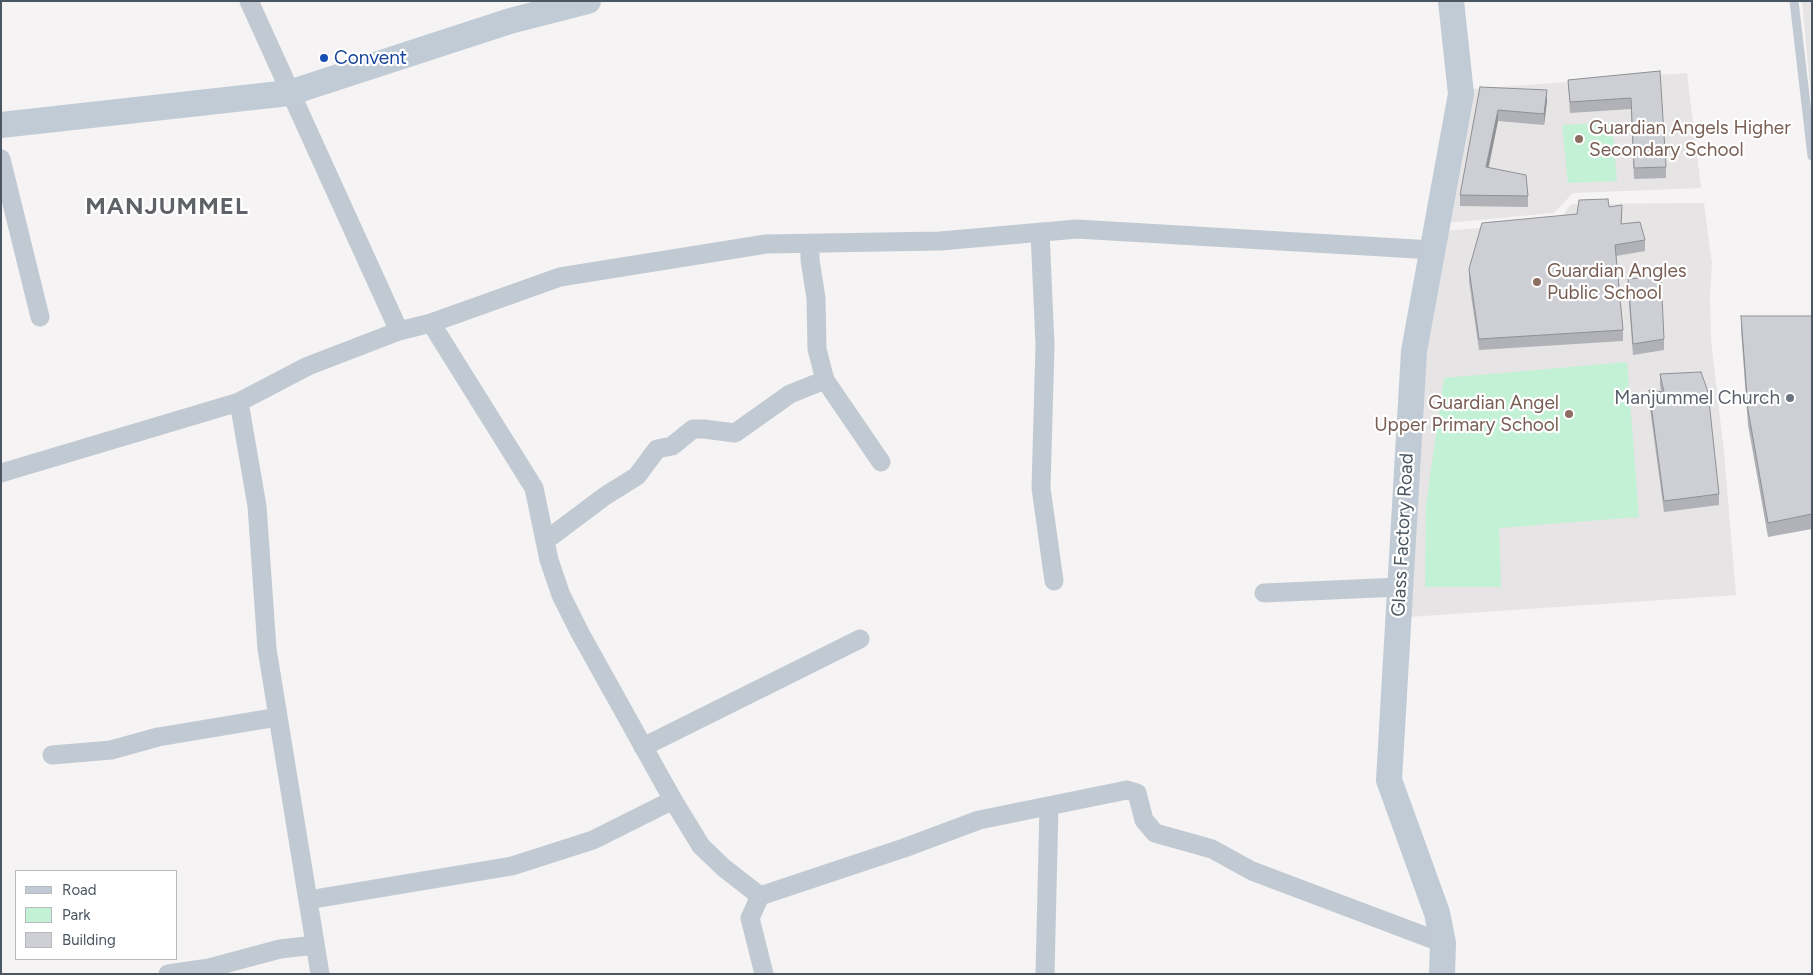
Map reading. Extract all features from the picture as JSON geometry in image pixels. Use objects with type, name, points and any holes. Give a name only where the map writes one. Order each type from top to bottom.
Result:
[{"type":"main road","points":[[1,125],[289,93],[510,22],[588,1]]},
{"type":"main road","name":"Glass Factory Road","points":[[1442,974],[1443,943],[1437,913],[1389,780],[1414,351],[1461,94],[1451,1]]},
{"type":"street","points":[[249,1],[289,93],[399,331]]},
{"type":"street","points":[[1,160],[40,317]]},
{"type":"street","points":[[1,473],[239,402],[308,366],[399,331],[430,323],[560,277],[766,244],[940,241],[1078,229],[1433,250]]},
{"type":"street","points":[[1040,232],[1044,346],[1041,488],[1054,581]]},
{"type":"street","points":[[810,244],[810,260],[816,298],[817,349],[825,380],[881,462]]},
{"type":"street","points":[[430,323],[534,488],[544,541],[561,595],[580,633],[673,800],[701,846],[724,868],[760,896]]},
{"type":"street","points":[[544,541],[605,496],[638,476],[657,449],[672,446],[693,429],[704,428],[735,433],[790,394],[825,380]]},
{"type":"street","points":[[239,402],[257,506],[267,649],[320,974]]},
{"type":"street","points":[[1264,593],[1400,587]]},
{"type":"street","points":[[644,747],[860,639]]},
{"type":"street","points":[[52,755],[111,750],[158,737],[278,717]]},
{"type":"street","points":[[764,974],[750,918],[760,896],[904,848],[979,820],[1127,790],[1138,793],[1144,820],[1155,833],[1212,849],[1252,871],[1443,943]]},
{"type":"street","points":[[308,900],[512,866],[593,840],[673,800]]},
{"type":"street","points":[[1045,974],[1049,806]]},
{"type":"street","points":[[168,974],[209,968],[280,949],[315,945]]},
{"type":"lane","points":[[1794,1],[1812,156]]},
{"type":"shaded area","points":[[1802,1],[1812,1],[1812,110]]},
{"type":"shaded area","name":"Guardian Angels Higher Secondary School","points":[[1687,73],[1701,188],[1573,193],[1554,213],[1447,223],[1473,89]]},
{"type":"shaded area","name":"Guardian Angel Upper Primary School","points":[[1704,203],[1712,264],[1710,295],[1711,340],[1724,452],[1736,595],[1409,617],[1419,376],[1446,231],[1560,220],[1571,204]]},
{"type":"green space","points":[[1612,122],[1617,181],[1568,183],[1562,125]]},
{"type":"green space","points":[[1627,362],[1639,517],[1499,528],[1501,587],[1425,587],[1426,505],[1444,378]]},
{"type":"building","points":[[1660,71],[1666,167],[1634,168],[1631,98],[1570,102],[1568,80]]},
{"type":"building","points":[[1480,87],[1547,90],[1544,114],[1498,110],[1486,167],[1526,175],[1528,196],[1460,195]]},
{"type":"building","points":[[1608,199],[1609,207],[1622,205],[1621,224],[1640,222],[1645,240],[1615,245],[1623,330],[1479,339],[1469,269],[1482,223],[1577,214],[1579,200]]},
{"type":"building","points":[[1661,276],[1664,339],[1633,344],[1628,279]]},
{"type":"building","points":[[1741,316],[1812,316],[1812,514],[1768,523],[1748,410]]},
{"type":"building","points":[[1701,372],[1708,392],[1719,494],[1664,501],[1649,390],[1664,392],[1660,374]]},
{"type":"place","name":"Convent","points":[[324,58]]},
{"type":"place","name":"Guardian Angels Higher Secondary School","points":[[1579,139]]},
{"type":"place","name":"Guardian Angles Public School","points":[[1537,282]]},
{"type":"place","name":"Manjummel Church","points":[[1790,398]]},
{"type":"place","name":"Guardian Angel Upper Primary School","points":[[1569,414]]},
{"type":"district","name":"MANJUMMEL","points":[[167,207]]}]
